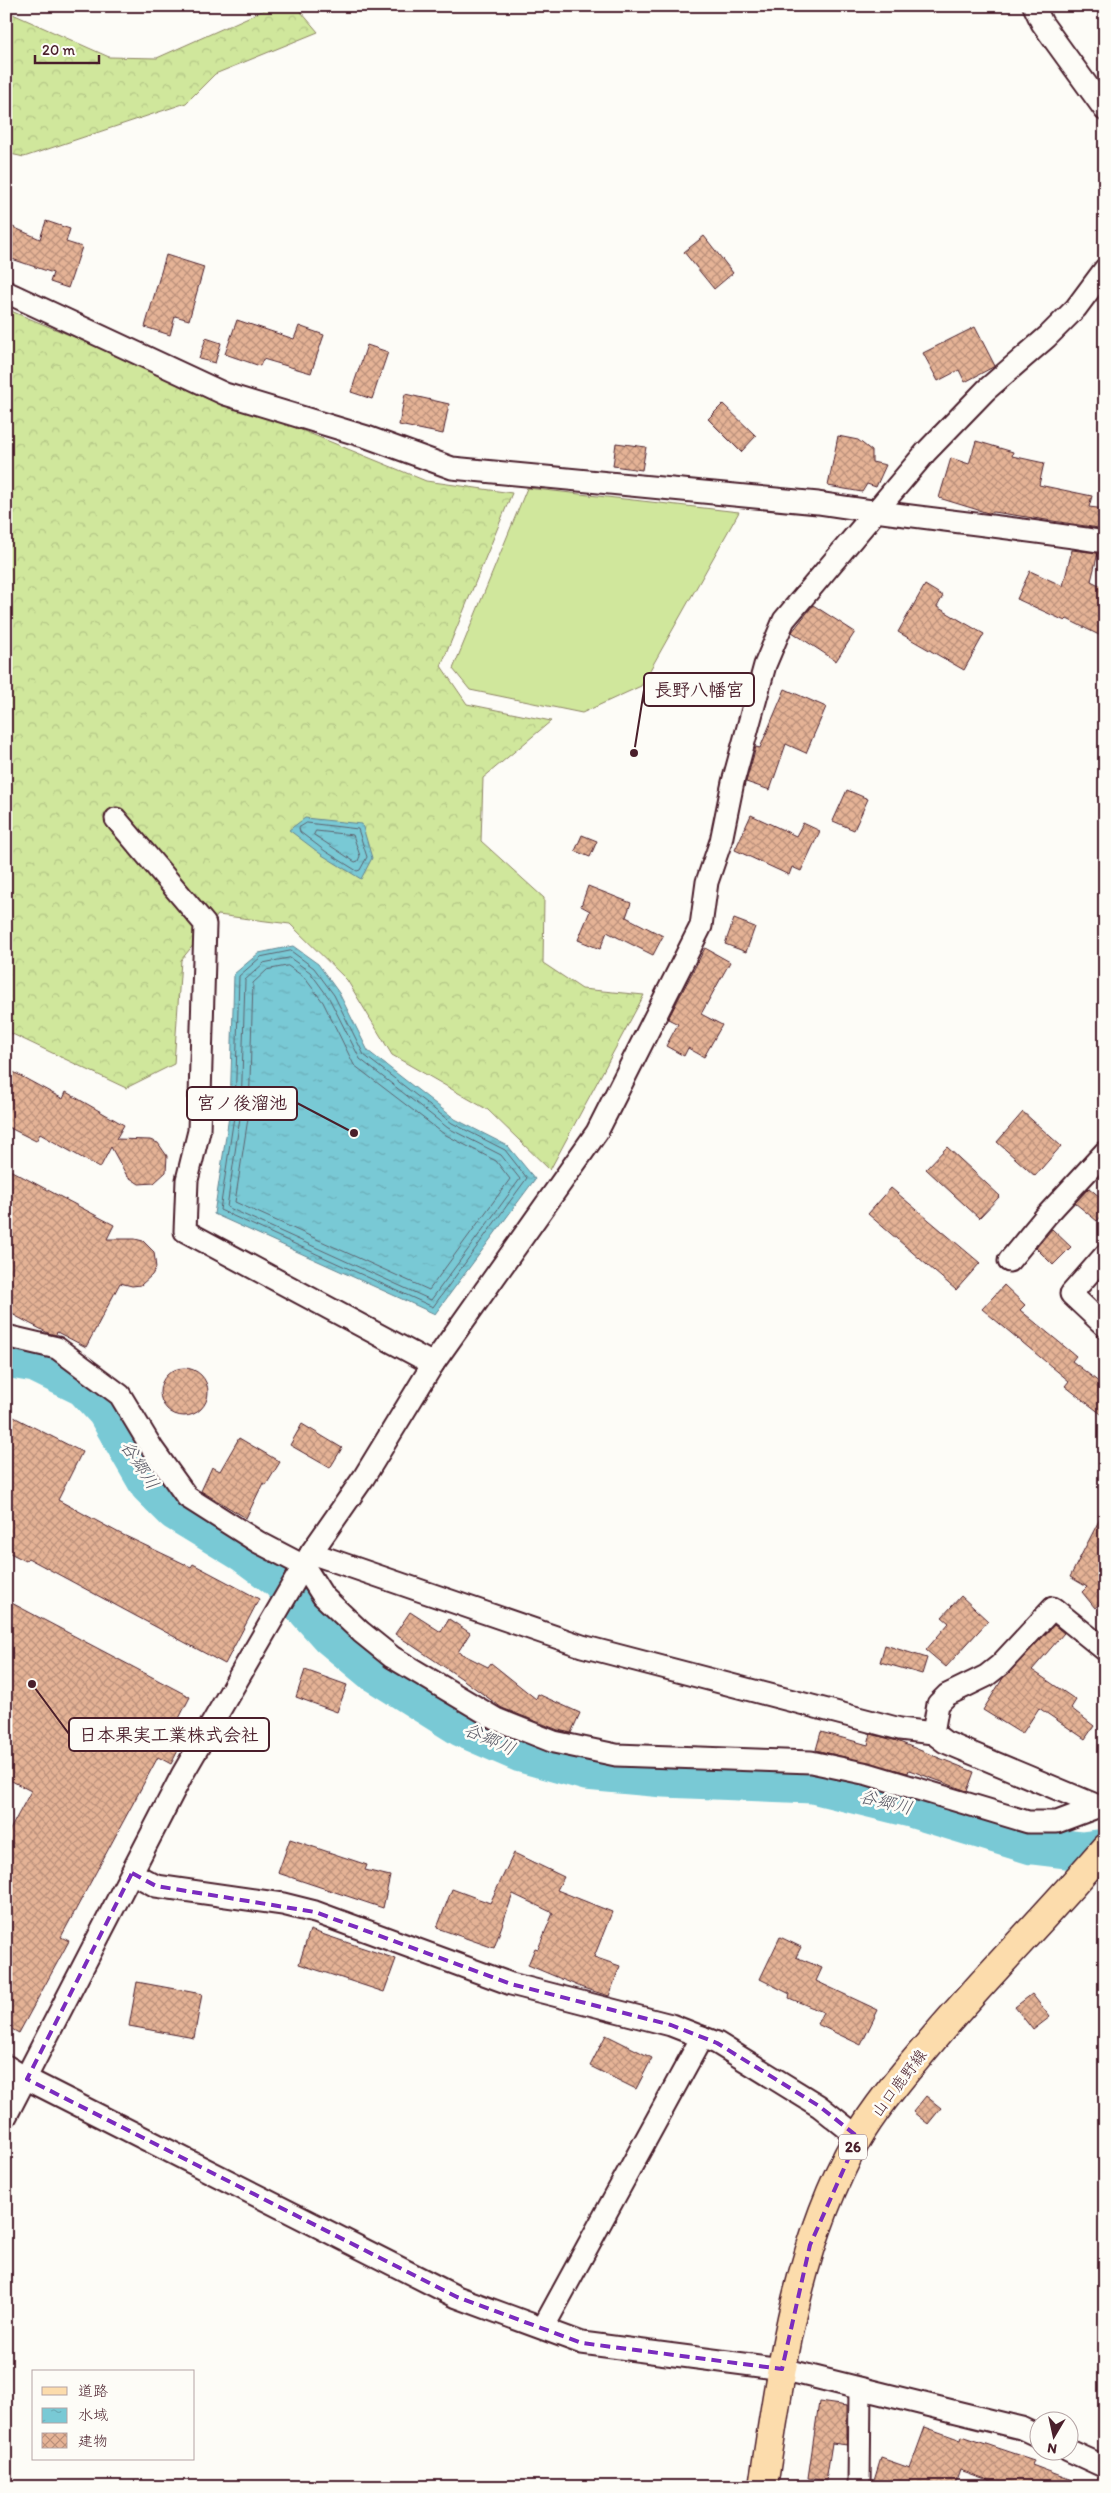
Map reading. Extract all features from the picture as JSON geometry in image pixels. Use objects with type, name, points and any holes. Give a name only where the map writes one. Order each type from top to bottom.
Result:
[{"type":"main road","name":"山口鹿野線","points":[[763,2487],[782,2369],[810,2245],[834,2184],[858,2137],[905,2072],[956,2010],[1105,1848]]},
{"type":"street","points":[[1034,6],[1042,23],[1105,110]]},
{"type":"street","points":[[6,2116],[27,2079],[182,1775],[304,1565],[364,1477],[434,1364],[597,1132],[700,926],[707,882],[721,841],[733,782],[764,665],[784,620],[926,452],[986,390],[1048,336],[1076,308],[1105,269]]},
{"type":"street","points":[[6,292],[225,394],[367,437],[452,468],[818,503],[874,512],[1026,529],[1105,542]]},
{"type":"street","points":[[116,819],[205,924],[199,1131],[187,1180],[185,1231],[434,1364]]},
{"type":"street","points":[[1009,1261],[1046,1216],[1105,1152]]},
{"type":"street","points":[[1105,1255],[1071,1294],[1105,1326]]},
{"type":"street","points":[[6,1336],[57,1348],[120,1395],[152,1448],[187,1497],[258,1542],[304,1565],[582,1646],[900,1729],[932,1733],[945,1742],[1102,1805]]},
{"type":"street","points":[[304,1565],[323,1596],[361,1632],[392,1657],[496,1720],[554,1742],[616,1755],[811,1762],[868,1774],[1028,1822],[1057,1822],[1102,1805]]},
{"type":"street","points":[[932,1733],[938,1704],[947,1695],[986,1676],[1000,1665],[1053,1608],[1105,1650]]},
{"type":"street","points":[[132,1873],[156,1886],[283,1904],[315,1912],[511,1984],[671,2025],[717,2043],[785,2084],[858,2137]]},
{"type":"street","points":[[543,2328],[702,2037]]},
{"type":"street","points":[[6,2066],[27,2079],[458,2297],[582,2343],[782,2369],[1028,2431]]},
{"type":"street","points":[[859,2487],[860,2389]]},
{"type":"street","points":[[1078,2455],[1105,2467]]},
{"type":"highlighted area","points":[[132,1873],[156,1886],[315,1912],[511,1984],[671,2025],[717,2043],[819,2106],[858,2137],[810,2245],[782,2369],[582,2343],[457,2297],[27,2079]]},
{"type":"green space","points":[[273,6],[296,6],[318,32],[215,74],[186,103],[24,157],[6,153],[6,11],[109,57],[157,58]]},
{"type":"green space","points":[[6,309],[426,481],[512,493],[441,666],[467,704],[551,721],[483,778],[481,841],[544,898],[543,963],[582,989],[644,995],[550,1170],[488,1110],[392,1055],[347,980],[290,924],[218,915],[181,960],[174,1064],[126,1088],[6,1031]]},
{"type":"green space","points":[[527,488],[739,512],[641,686],[582,713],[470,690],[453,669]]},
{"type":"water","points":[[305,818],[362,824],[372,858],[361,879],[322,855],[289,830]]},
{"type":"water","points":[[293,946],[318,964],[339,993],[368,1051],[455,1119],[508,1146],[535,1179],[435,1314],[214,1214],[230,1110],[234,974],[259,953]]},
{"type":"building","points":[[46,221],[70,229],[66,242],[82,247],[68,288],[50,282],[53,273],[6,257],[6,224],[40,239]]},
{"type":"building","points":[[704,236],[733,273],[714,289],[684,252]]},
{"type":"building","points":[[166,255],[204,267],[189,320],[175,316],[170,335],[145,327]]},
{"type":"building","points":[[237,320],[294,339],[299,326],[324,335],[311,373],[263,359],[260,366],[225,354]]},
{"type":"building","points":[[975,327],[995,366],[965,382],[959,370],[938,381],[923,353]]},
{"type":"building","points":[[206,338],[221,343],[215,363],[199,359]]},
{"type":"building","points":[[367,345],[388,352],[372,399],[351,392]]},
{"type":"building","points":[[405,394],[449,404],[443,434],[399,425]]},
{"type":"building","points":[[723,404],[756,436],[741,452],[708,419]]},
{"type":"building","points":[[838,436],[858,440],[872,451],[872,462],[886,465],[876,487],[867,484],[862,492],[828,486]]},
{"type":"building","points":[[976,441],[1013,452],[1012,456],[1044,463],[1039,485],[1092,496],[1089,507],[1105,509],[1105,529],[994,512],[988,513],[939,498],[951,458],[969,464]]},
{"type":"building","points":[[616,443],[646,447],[642,470],[613,466]]},
{"type":"building","points":[[1072,550],[1098,553],[1091,581],[1105,588],[1105,638],[1067,619],[1065,621],[1017,599],[1030,571],[1063,586]]},
{"type":"building","points":[[925,585],[943,596],[937,607],[984,634],[964,670],[898,632]]},
{"type":"building","points":[[813,605],[855,632],[836,661],[792,632]]},
{"type":"building","points":[[785,689],[826,707],[806,753],[786,744],[770,790],[746,782],[756,747],[760,748]]},
{"type":"building","points":[[847,790],[868,799],[854,830],[833,821]]},
{"type":"building","points":[[751,815],[796,836],[803,823],[820,831],[801,871],[792,867],[789,875],[735,850]]},
{"type":"building","points":[[582,835],[597,841],[590,857],[575,851]]},
{"type":"building","points":[[588,886],[631,903],[626,917],[663,936],[653,955],[607,932],[600,949],[578,940],[590,911],[581,906]]},
{"type":"building","points":[[734,919],[755,927],[746,952],[725,944]]},
{"type":"building","points":[[705,948],[730,962],[701,1014],[722,1025],[704,1057],[688,1048],[684,1056],[666,1046],[678,1024],[668,1019]]},
{"type":"building","points":[[6,1068],[63,1099],[66,1092],[124,1125],[116,1139],[150,1140],[158,1143],[167,1156],[166,1172],[154,1183],[139,1184],[127,1176],[111,1147],[100,1168],[40,1134],[36,1141],[6,1126]]},
{"type":"building","points":[[1023,1112],[1061,1146],[1035,1176],[997,1142]]},
{"type":"building","points":[[947,1147],[1000,1196],[979,1218],[926,1169]]},
{"type":"building","points":[[6,1168],[114,1225],[107,1239],[135,1239],[143,1241],[154,1252],[156,1268],[152,1275],[141,1285],[132,1286],[120,1283],[86,1347],[57,1332],[56,1335],[48,1333],[6,1311]]},
{"type":"building","points":[[891,1188],[980,1263],[956,1290],[868,1214]]},
{"type":"building","points":[[1089,1188],[1105,1201],[1105,1212],[1097,1221],[1075,1203]]},
{"type":"building","points":[[1052,1229],[1071,1247],[1053,1265],[1036,1248]]},
{"type":"building","points":[[1004,1285],[1025,1305],[1020,1310],[1076,1356],[1072,1361],[1105,1387],[1105,1417],[1065,1386],[1069,1381],[982,1309]]},
{"type":"building","points":[[179,1368],[189,1368],[201,1375],[208,1387],[208,1397],[201,1409],[189,1416],[179,1416],[171,1412],[164,1405],[160,1397],[160,1387],[164,1379],[171,1372]]},
{"type":"building","points":[[6,1413],[82,1452],[58,1500],[119,1533],[191,1567],[193,1564],[259,1599],[225,1664],[28,1558],[26,1561],[6,1551]]},
{"type":"building","points":[[302,1424],[342,1448],[330,1468],[290,1445]]},
{"type":"building","points":[[239,1438],[280,1462],[266,1485],[263,1483],[246,1518],[201,1491],[212,1467],[220,1471]]},
{"type":"building","points":[[1105,1509],[1105,1600],[1095,1608],[1082,1592],[1087,1587],[1070,1577]]},
{"type":"building","points":[[961,1596],[988,1621],[946,1667],[926,1650],[949,1623],[942,1617]]},
{"type":"building","points":[[6,1600],[190,1697],[173,1730],[185,1737],[171,1764],[158,1757],[61,1937],[69,1941],[19,2033],[6,2026],[6,1837],[31,1791],[6,1778]]},
{"type":"building","points":[[410,1612],[441,1632],[449,1619],[470,1633],[458,1652],[488,1667],[491,1663],[536,1699],[538,1694],[580,1713],[571,1733],[558,1730],[502,1708],[395,1634]]},
{"type":"building","points":[[1054,1625],[1064,1633],[1032,1670],[1076,1700],[1071,1708],[1094,1726],[1085,1739],[1039,1708],[1022,1734],[983,1710],[1003,1678]]},
{"type":"building","points":[[885,1645],[927,1658],[922,1674],[880,1662]]},
{"type":"building","points":[[305,1670],[347,1685],[337,1712],[296,1697]]},
{"type":"building","points":[[821,1732],[868,1745],[871,1734],[897,1741],[974,1772],[967,1791],[909,1770],[908,1773],[816,1750]]},
{"type":"building","points":[[290,1839],[367,1865],[365,1870],[390,1876],[383,1908],[278,1873]]},
{"type":"building","points":[[514,1853],[564,1877],[557,1890],[612,1912],[594,1957],[620,1966],[609,1996],[583,1988],[528,1965],[535,1948],[538,1949],[553,1913],[513,1894],[494,1948],[437,1928],[452,1889],[490,1903]]},
{"type":"building","points":[[310,1930],[396,1959],[384,1992],[299,1964]]},
{"type":"building","points":[[780,1937],[801,1947],[796,1957],[822,1968],[816,1981],[878,2010],[861,2045],[817,2024],[823,2012],[789,1998],[790,1994],[760,1979]]},
{"type":"building","points":[[137,1982],[202,1994],[194,2038],[129,2026]]},
{"type":"building","points":[[1032,1994],[1050,2017],[1033,2030],[1015,2007]]},
{"type":"building","points":[[606,2035],[652,2058],[636,2089],[590,2066]]},
{"type":"building","points":[[926,2096],[941,2108],[928,2124],[913,2112]]},
{"type":"building","points":[[819,2402],[847,2406],[847,2445],[832,2443],[826,2481],[808,2478]]},
{"type":"building","points":[[925,2427],[961,2440],[962,2436],[1028,2458],[1028,2460],[1034,2460],[1032,2465],[1085,2485],[1084,2487],[992,2487],[994,2482],[960,2470],[954,2487],[872,2487],[881,2458],[910,2468]]},
{"type":"waterway","name":"谷郷川","points":[[6,1358],[35,1363],[84,1387],[106,1411],[149,1485],[175,1511],[244,1553],[279,1579],[330,1636],[372,1671],[461,1727],[521,1753],[586,1771],[664,1778],[813,1784],[911,1808],[1032,1845],[1082,1851],[1105,1848]]},
{"type":"place","name":"長野八幡宮","points":[[634,753]]},
{"type":"place","name":"宮ノ後溜池","points":[[354,1133]]},
{"type":"place","name":"日本果実工業株式会社","points":[[32,1684]]}]
